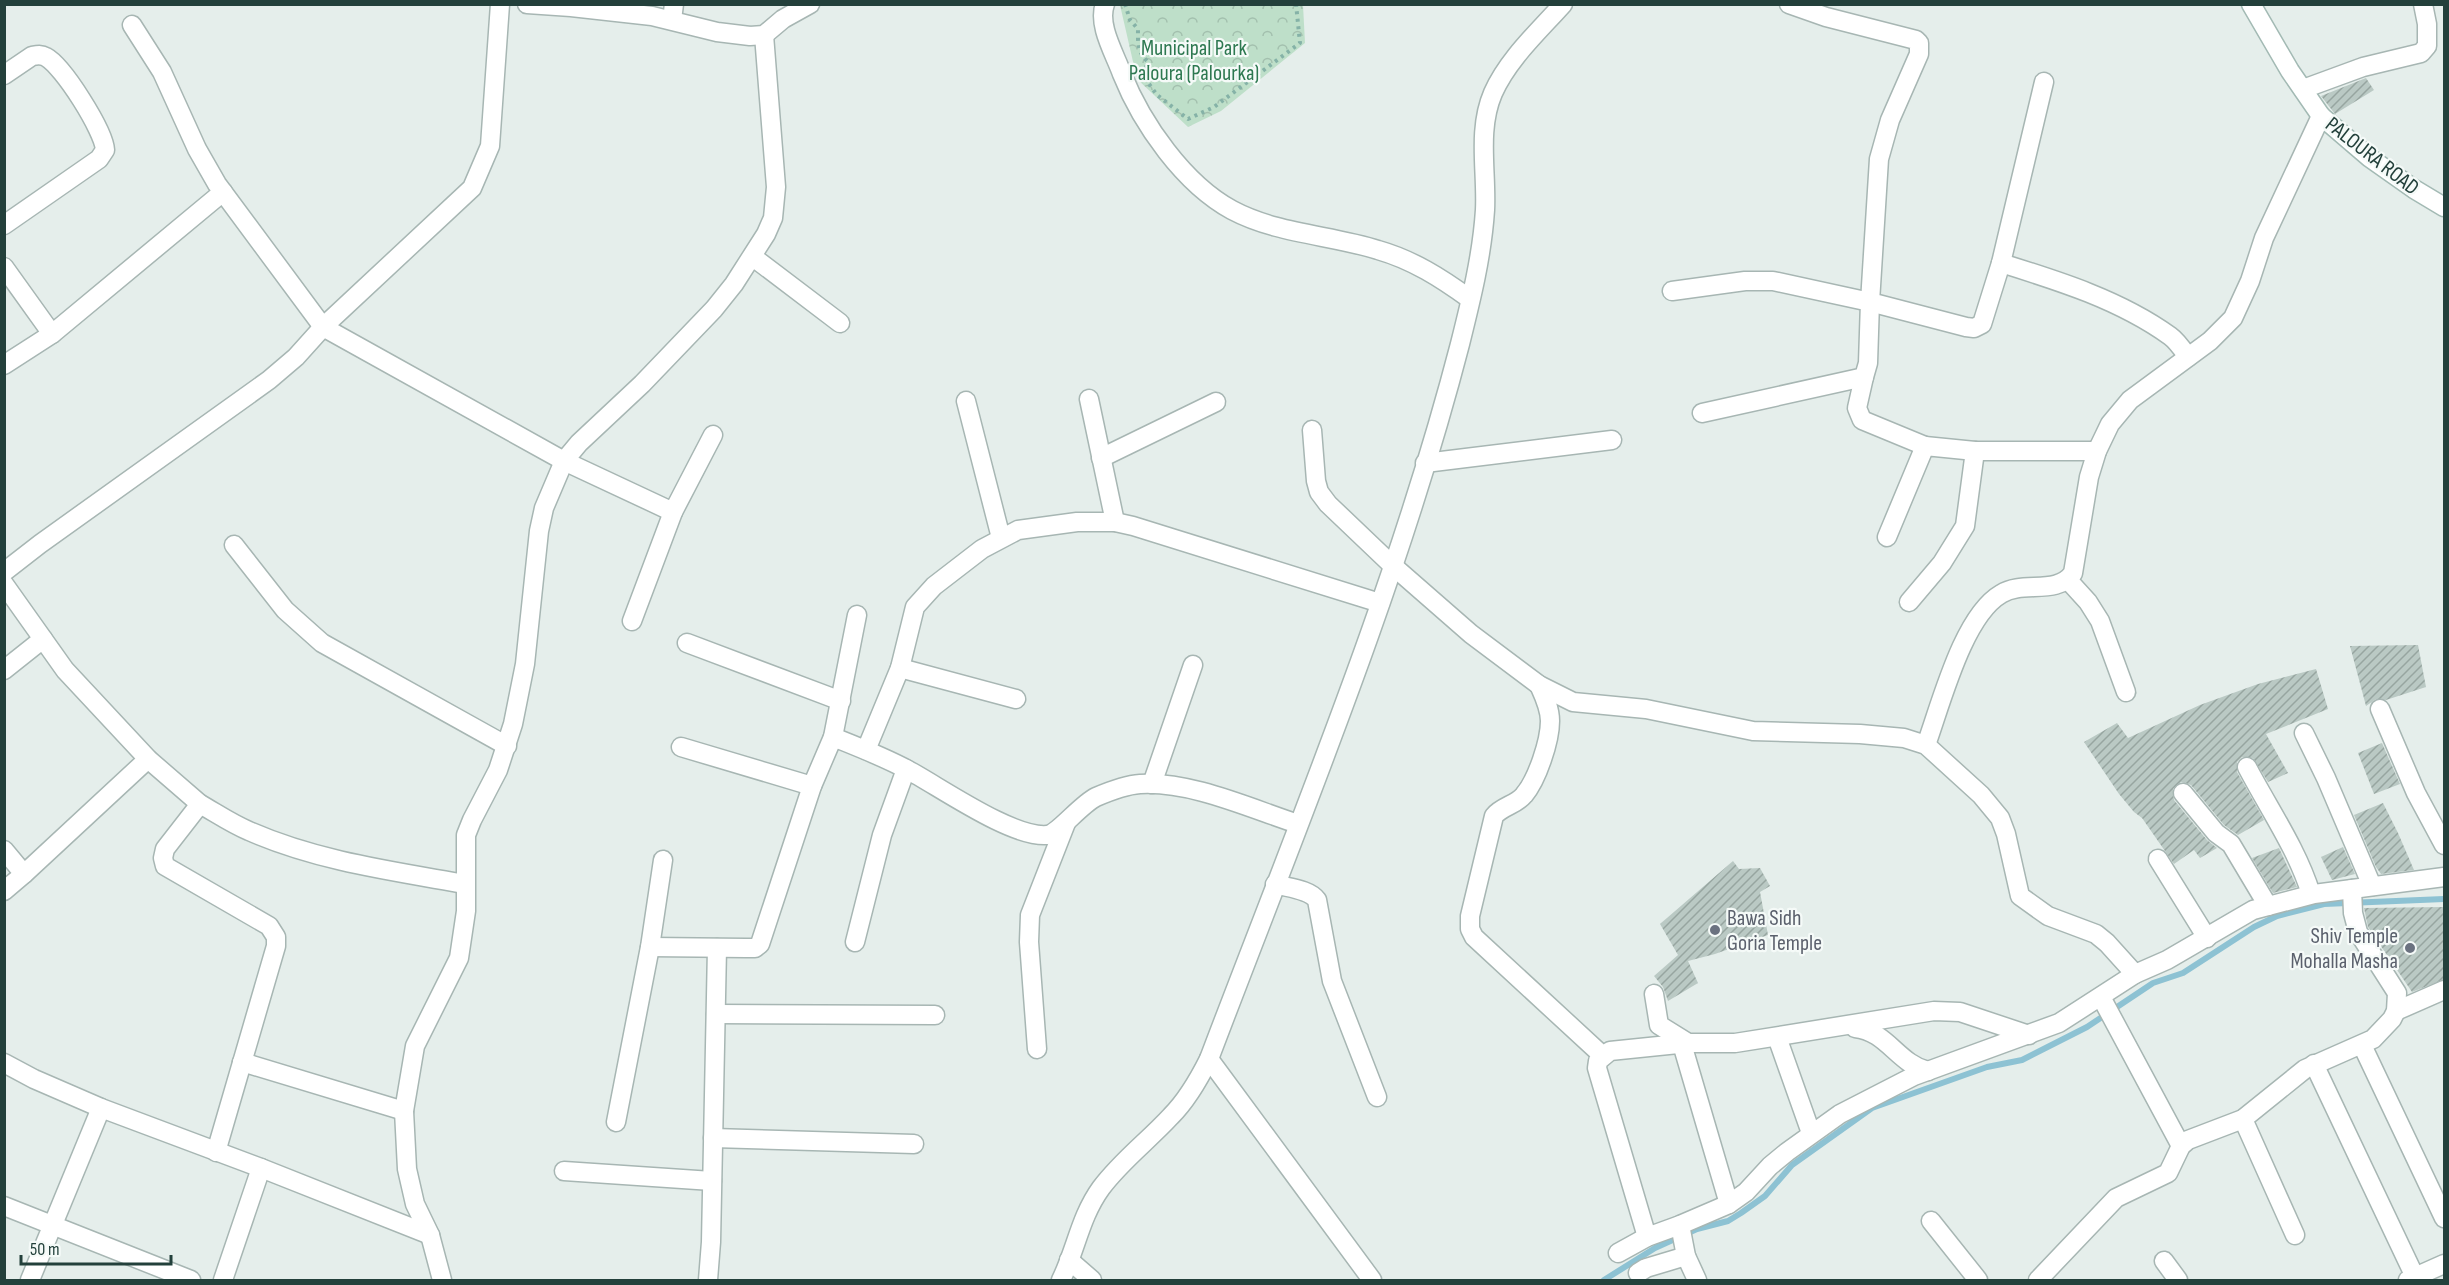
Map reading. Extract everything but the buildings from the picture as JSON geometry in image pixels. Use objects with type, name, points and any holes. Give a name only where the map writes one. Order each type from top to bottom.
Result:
[{"type":"street","points":[[4,572],[269,380],[296,357],[323,327],[472,188],[490,146],[500,4]]},
{"type":"street","points":[[527,4],[673,12],[717,32],[750,36],[764,35],[783,19],[810,4]]},
{"type":"street","points":[[1789,4],[1826,17],[1916,40],[1919,43],[1919,54],[1890,120],[1879,159],[1868,363],[1857,408],[1862,420],[1925,446],[1975,451],[2097,451]]},
{"type":"street","name":"PALOURA ROAD","points":[[2251,4],[2321,116],[2370,158],[2414,189],[2445,207]]},
{"type":"street","points":[[2303,90],[2363,67],[2421,53],[2427,46],[2427,24],[2423,4]]},
{"type":"street","points":[[1101,6],[1105,28],[1113,51],[1144,121],[1186,174],[1210,194],[1231,210],[1255,220],[1377,249],[1400,257],[1432,272],[1470,299]]},
{"type":"street","points":[[1061,1281],[1083,1219],[1101,1188],[1120,1165],[1172,1116],[1199,1079],[1209,1059],[1380,603],[1412,510],[1460,344],[1479,265],[1485,207],[1484,139],[1487,113],[1493,93],[1509,66],[1556,7]]},
{"type":"street","points":[[132,25],[162,72],[197,149],[223,192],[323,327],[564,461],[673,512]]},
{"type":"street","points":[[442,1281],[430,1235],[415,1204],[407,1169],[404,1111],[415,1046],[459,958],[466,911],[466,835],[498,770],[507,746],[525,664],[539,531],[551,489],[564,461],[592,428],[642,384],[707,316],[734,284],[766,234],[773,218],[776,187],[764,35]]},
{"type":"street","points":[[4,75],[32,56],[48,58],[76,91],[101,135],[105,150],[99,159],[4,225]]},
{"type":"street","points":[[1672,291],[1745,281],[1773,281],[1974,328],[1982,324],[2001,263],[2044,82]]},
{"type":"street","points":[[1926,745],[1966,638],[1976,619],[1990,602],[2002,593],[2021,587],[2060,585],[2073,573],[2084,499],[2097,451],[2110,424],[2130,400],[2210,341],[2233,318],[2250,281],[2264,238],[2321,116]]},
{"type":"street","points":[[4,365],[52,334],[223,192]]},
{"type":"street","points":[[753,257],[840,323]]},
{"type":"street","points":[[2001,263],[2085,291],[2125,310],[2171,337],[2188,357]]},
{"type":"street","points":[[4,267],[52,334]]},
{"type":"street","points":[[1702,413],[1864,377]]},
{"type":"street","points":[[1089,399],[1115,522]]},
{"type":"street","points":[[966,401],[1001,538]]},
{"type":"street","points":[[1101,458],[1216,402]]},
{"type":"street","points":[[1312,430],[1314,471],[1319,492],[1328,504],[1392,565],[1472,634],[1539,685],[1573,702],[1646,709],[1753,731],[1860,734],[1904,738],[1926,745],[1982,795],[2000,818],[2006,834],[2020,896],[2048,916],[2096,934],[2107,942],[2135,974]]},
{"type":"street","points":[[632,621],[673,512],[713,435]]},
{"type":"street","points":[[1425,463],[1612,440]]},
{"type":"street","points":[[1887,537],[1925,446]]},
{"type":"street","points":[[1909,602],[1942,563],[1965,526],[1975,451]]},
{"type":"street","points":[[866,750],[900,668],[915,607],[934,586],[982,549],[1001,538],[1036,526],[1077,522],[1115,522],[1133,525],[1380,603]]},
{"type":"street","points":[[234,544],[285,610],[322,643],[507,746]]},
{"type":"street","points":[[2068,580],[2088,602],[2100,621],[2126,692]]},
{"type":"street","points":[[4,584],[65,670],[148,759],[200,804],[248,831],[302,851],[335,860],[465,884]]},
{"type":"street","points":[[651,947],[755,948],[760,944],[812,786],[833,737],[857,615]]},
{"type":"street","points":[[4,670],[43,639]]},
{"type":"street","points":[[687,643],[841,701]]},
{"type":"street","points":[[1152,784],[1193,665]]},
{"type":"street","points":[[900,668],[1016,699]]},
{"type":"street","points":[[1539,685],[1549,709],[1550,722],[1547,739],[1541,760],[1523,797],[1498,811],[1494,816],[1470,916],[1470,929],[1474,936],[1603,1056]]},
{"type":"street","points":[[2380,710],[2416,793],[2445,845]]},
{"type":"street","points":[[2304,733],[2326,778],[2372,886]]},
{"type":"street","points":[[833,737],[906,769],[983,813],[1014,827],[1046,835],[1055,833],[1068,819],[1094,799],[1117,789],[1137,784],[1188,789],[1298,824]]},
{"type":"street","points":[[681,747],[812,786]]},
{"type":"street","points":[[4,891],[148,759]]},
{"type":"street","points":[[2247,767],[2291,847],[2306,877],[2311,894]]},
{"type":"street","points":[[855,942],[882,835],[906,769]]},
{"type":"street","points":[[2183,793],[2216,833],[2231,844],[2268,906]]},
{"type":"street","points":[[200,804],[165,849],[163,858],[165,866],[268,926],[276,936],[276,946],[216,1152]]},
{"type":"street","points":[[1037,1049],[1029,942],[1030,915],[1068,819]]},
{"type":"street","points":[[4,850],[24,874]]},
{"type":"street","points":[[2158,859],[2207,938]]},
{"type":"street","points":[[616,1122],[651,947],[663,860]]},
{"type":"street","points":[[1618,1253],[1647,1237],[1681,1227],[1729,1204],[1746,1192],[1770,1166],[1811,1133],[1840,1114],[1914,1076],[2106,1007],[2135,974],[2207,938],[2242,915],[2311,894],[2352,900],[2372,886],[2445,877]]},
{"type":"street","points":[[1275,884],[1306,892],[1317,900],[1332,981],[1377,1097]]},
{"type":"street","points":[[2040,1280],[2116,1198],[2168,1173],[2181,1146],[2198,1136],[2243,1119],[2314,1064],[2362,1045],[2384,1030],[2396,1011],[2397,993],[2358,933],[2352,900]]},
{"type":"street","points":[[708,1281],[717,948]]},
{"type":"street","points":[[2396,1011],[2445,990]]},
{"type":"street","points":[[1654,994],[1659,1025],[1685,1044],[1729,1204]]},
{"type":"street","points":[[2106,1007],[2181,1146]]},
{"type":"street","points":[[1647,1237],[1597,1068],[1598,1061],[1610,1051],[1685,1044],[1735,1043],[1934,1011],[1960,1012],[2030,1035]]},
{"type":"street","points":[[716,1014],[935,1015]]},
{"type":"street","points":[[1842,1027],[1865,1029],[1877,1034],[1907,1063],[1928,1071]]},
{"type":"street","points":[[1777,1037],[1811,1133]]},
{"type":"street","points":[[2362,1045],[2445,1218]]},
{"type":"street","points":[[1209,1059],[1372,1281]]},
{"type":"street","points":[[242,1062],[404,1111]]},
{"type":"street","points":[[4,1063],[33,1079],[101,1108],[430,1235]]},
{"type":"street","points":[[2314,1064],[2412,1279],[2445,1264]]},
{"type":"street","points":[[30,1281],[101,1108]]},
{"type":"street","points":[[2243,1119],[2295,1235]]},
{"type":"street","points":[[713,1138],[914,1144]]},
{"type":"street","points":[[223,1281],[261,1168]]},
{"type":"street","points":[[564,1171],[712,1181]]},
{"type":"street","points":[[4,1206],[191,1281]]},
{"type":"street","points":[[1931,1221],[1978,1281]]},
{"type":"street","points":[[1681,1227],[1685,1252],[1697,1281]]},
{"type":"street","points":[[1638,1273],[1685,1252]]},
{"type":"street","points":[[1070,1260],[1092,1281]]},
{"type":"street","points":[[2164,1261],[2178,1281]]},
{"type":"path","points":[[1125,4],[1130,20],[1138,29],[1137,44],[1140,55],[1147,61],[1144,77],[1157,95],[1188,119],[1214,107],[1300,43],[1296,4]]},
{"type":"green space","name":"Municipal Park Paloura (Palourka)","points":[[1120,5],[1303,5],[1305,43],[1221,111],[1188,127],[1137,79]]},
{"type":"waterway","points":[[1604,1280],[1655,1248],[1697,1229],[1728,1221],[1741,1213],[1765,1196],[1792,1165],[1872,1108],[1987,1067],[2022,1060],[2087,1027],[2153,983],[2183,973],[2254,927],[2277,916],[2324,904],[2444,899]]},
{"type":"place","name":"Bawa Sidh Goria Temple","points":[[1715,930]]},
{"type":"place","name":"Shiv Temple Mohalla Masha","points":[[2410,948]]}]
